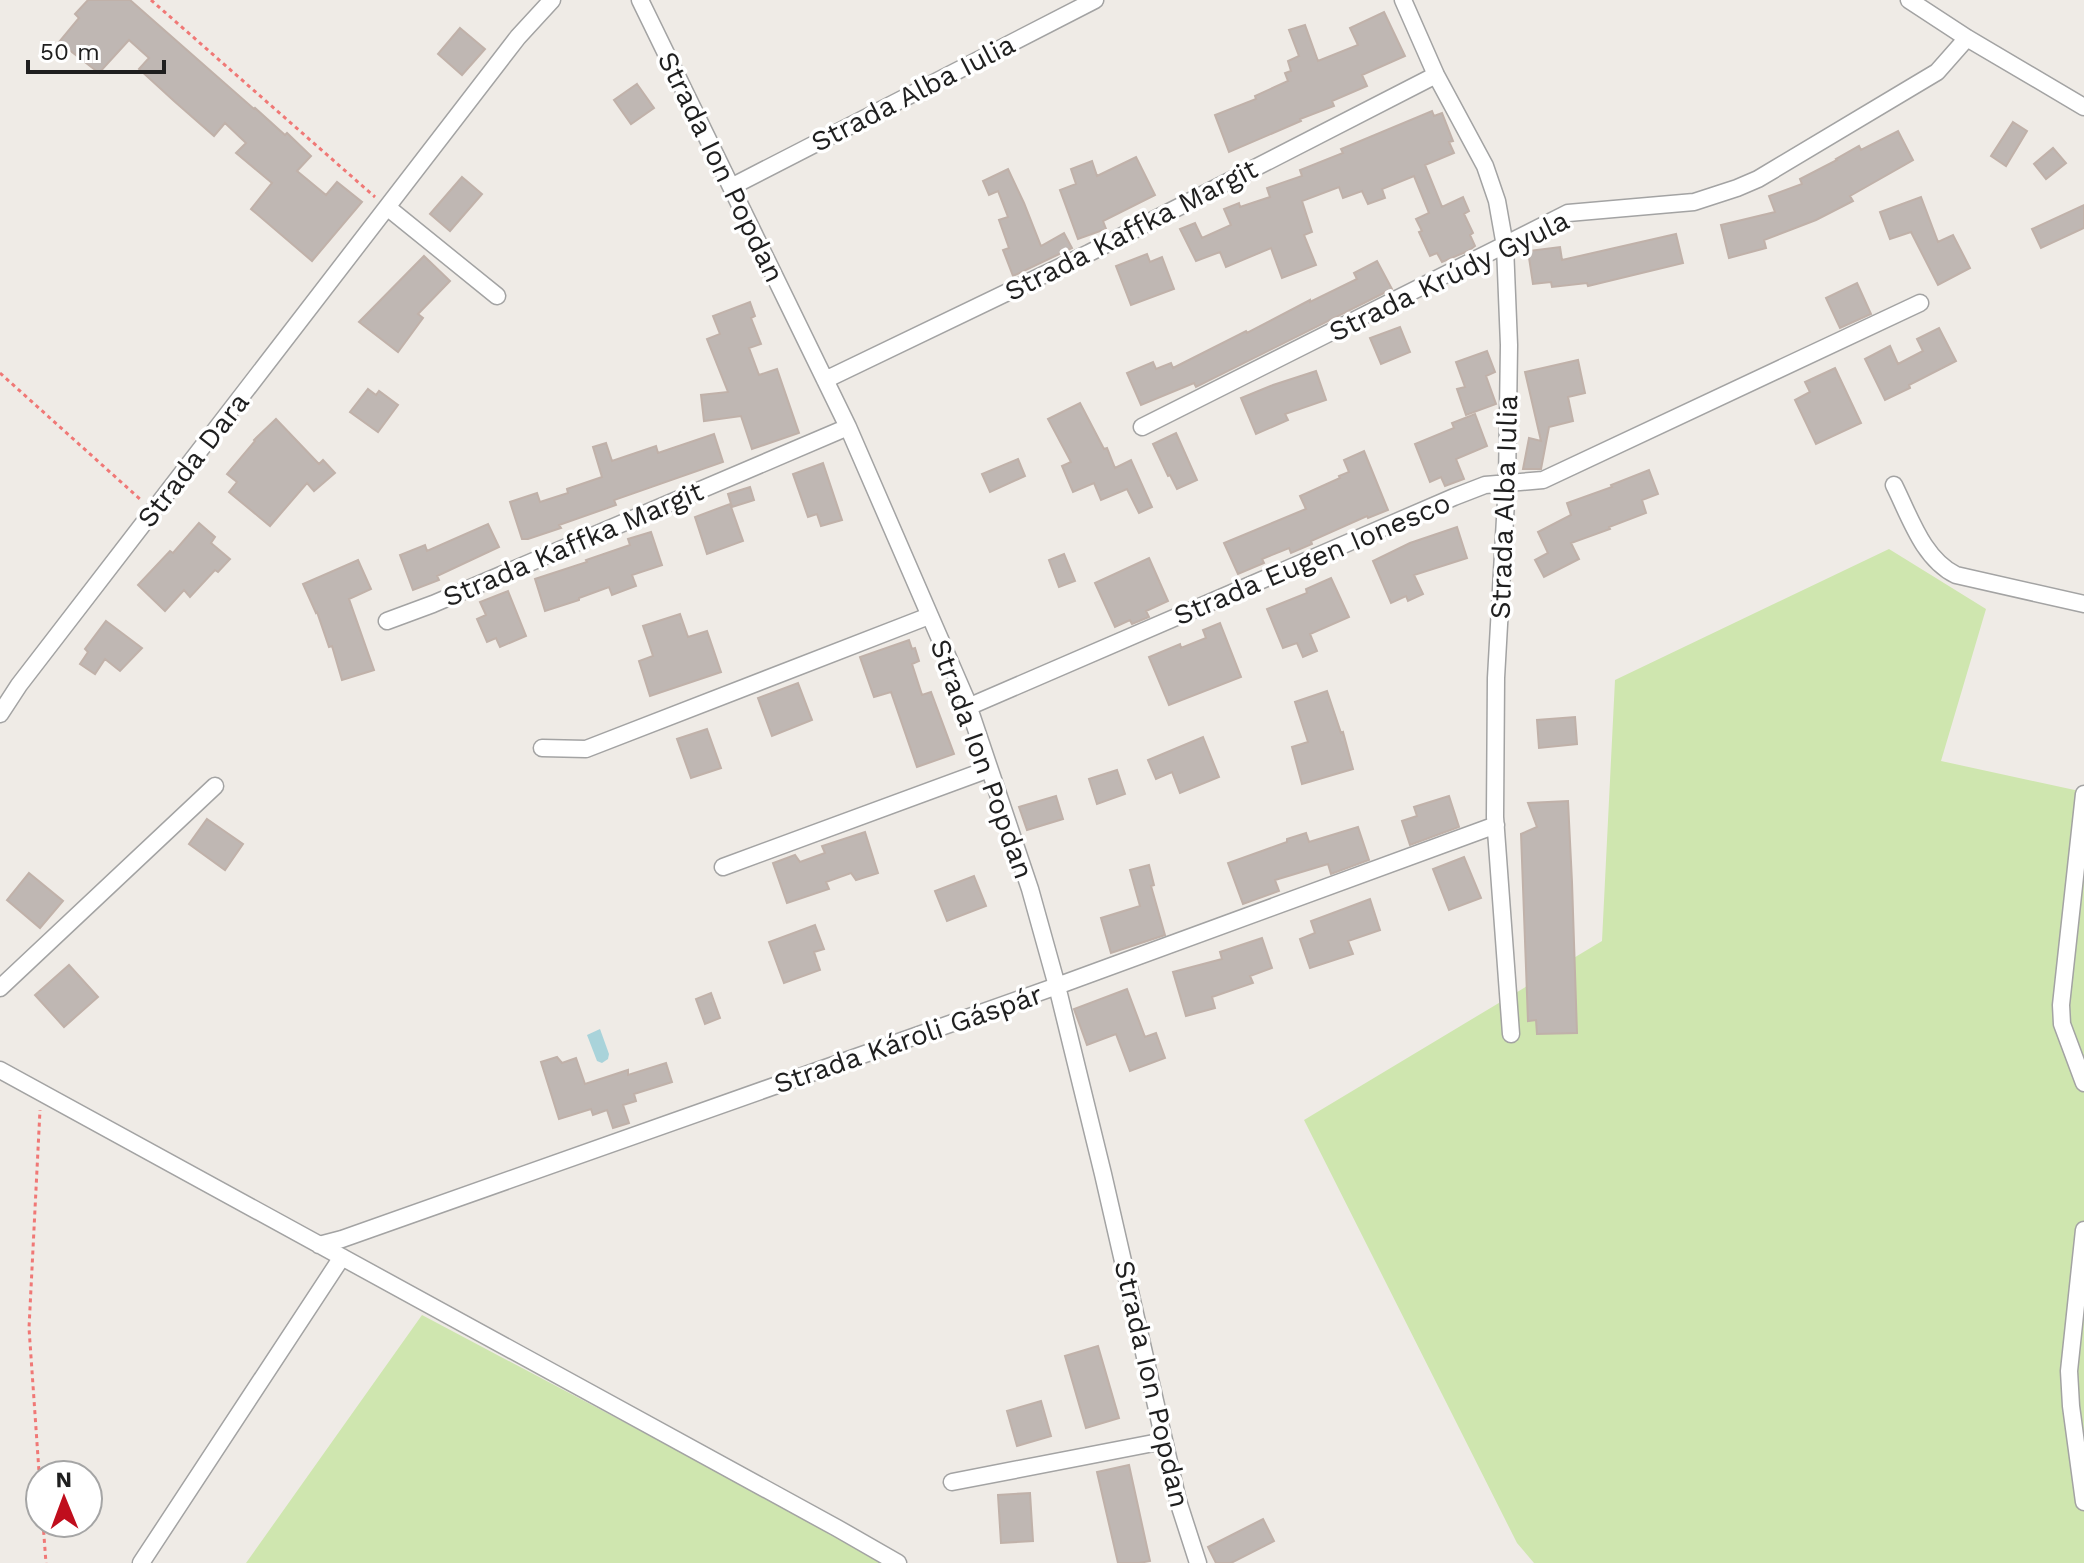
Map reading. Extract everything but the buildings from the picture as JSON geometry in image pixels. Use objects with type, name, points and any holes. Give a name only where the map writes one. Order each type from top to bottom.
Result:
[{"type":"street","name":"Strada Dara","points":[[0,714],[19,685],[518,37],[552,0]]},
{"type":"street","name":"Strada Ion Popdan","points":[[640,0],[848,427],[968,707],[1030,889],[1057,986],[1178,1501],[1198,1563]]},
{"type":"street","name":"Strada Alba Iulia","points":[[731,187],[1095,0]]},
{"type":"street","name":"Strada Alba Iulia","points":[[1403,0],[1436,75],[1485,166],[1497,201],[1505,246],[1509,345],[1507,483],[1496,678],[1496,825],[1511,1034]]},
{"type":"street","points":[[1909,0],[2084,107]]},
{"type":"street","name":"Strada Krúdy Gyula","points":[[1142,427],[1568,213],[1694,202],[1758,179],[1937,72],[1967,38]]},
{"type":"street","name":"Strada Kaffka Margit","points":[[825,380],[1089,253],[1436,75]]},
{"type":"street","points":[[387,207],[497,296]]},
{"type":"street","name":"Strada Eugen Ionesco","points":[[968,707],[1454,497],[1485,485],[1543,480],[1920,303]]},
{"type":"street","name":"Strada Kaffka Margit","points":[[387,621],[848,427]]},
{"type":"street","points":[[1894,485],[1929,553],[1943,569],[1956,575],[2084,604]]},
{"type":"street","points":[[542,748],[586,749],[929,616]]},
{"type":"street","points":[[723,867],[989,769]]},
{"type":"street","points":[[0,988],[215,786]]},
{"type":"street","points":[[2084,794],[2061,1005],[2062,1024],[2084,1083]]},
{"type":"street","name":"Strada Károli Gáspár","points":[[319,1245],[1057,986],[1496,825]]},
{"type":"street","points":[[0,1070],[898,1563]]},
{"type":"street","points":[[2084,1230],[2069,1371],[2084,1502]]},
{"type":"street","points":[[141,1563],[342,1257]]},
{"type":"street","points":[[952,1482],[1164,1441]]},
{"type":"path","points":[[151,0],[387,207]]},
{"type":"path","points":[[0,373],[153,511]]},
{"type":"path","points":[[38,1459],[29,1328],[41,1093]]},
{"type":"path","points":[[44,1539],[46,1563]]},
{"type":"green space","points":[[1889,549],[1986,609],[1941,761],[2084,792],[2084,1563],[1534,1563],[1517,1543],[1304,1120],[1602,941],[1615,680]]},
{"type":"green space","points":[[422,1315],[890,1563],[246,1563]]},
{"type":"water","points":[[600,1029],[609,1054],[602,1063],[597,1061],[587,1035]]}]
